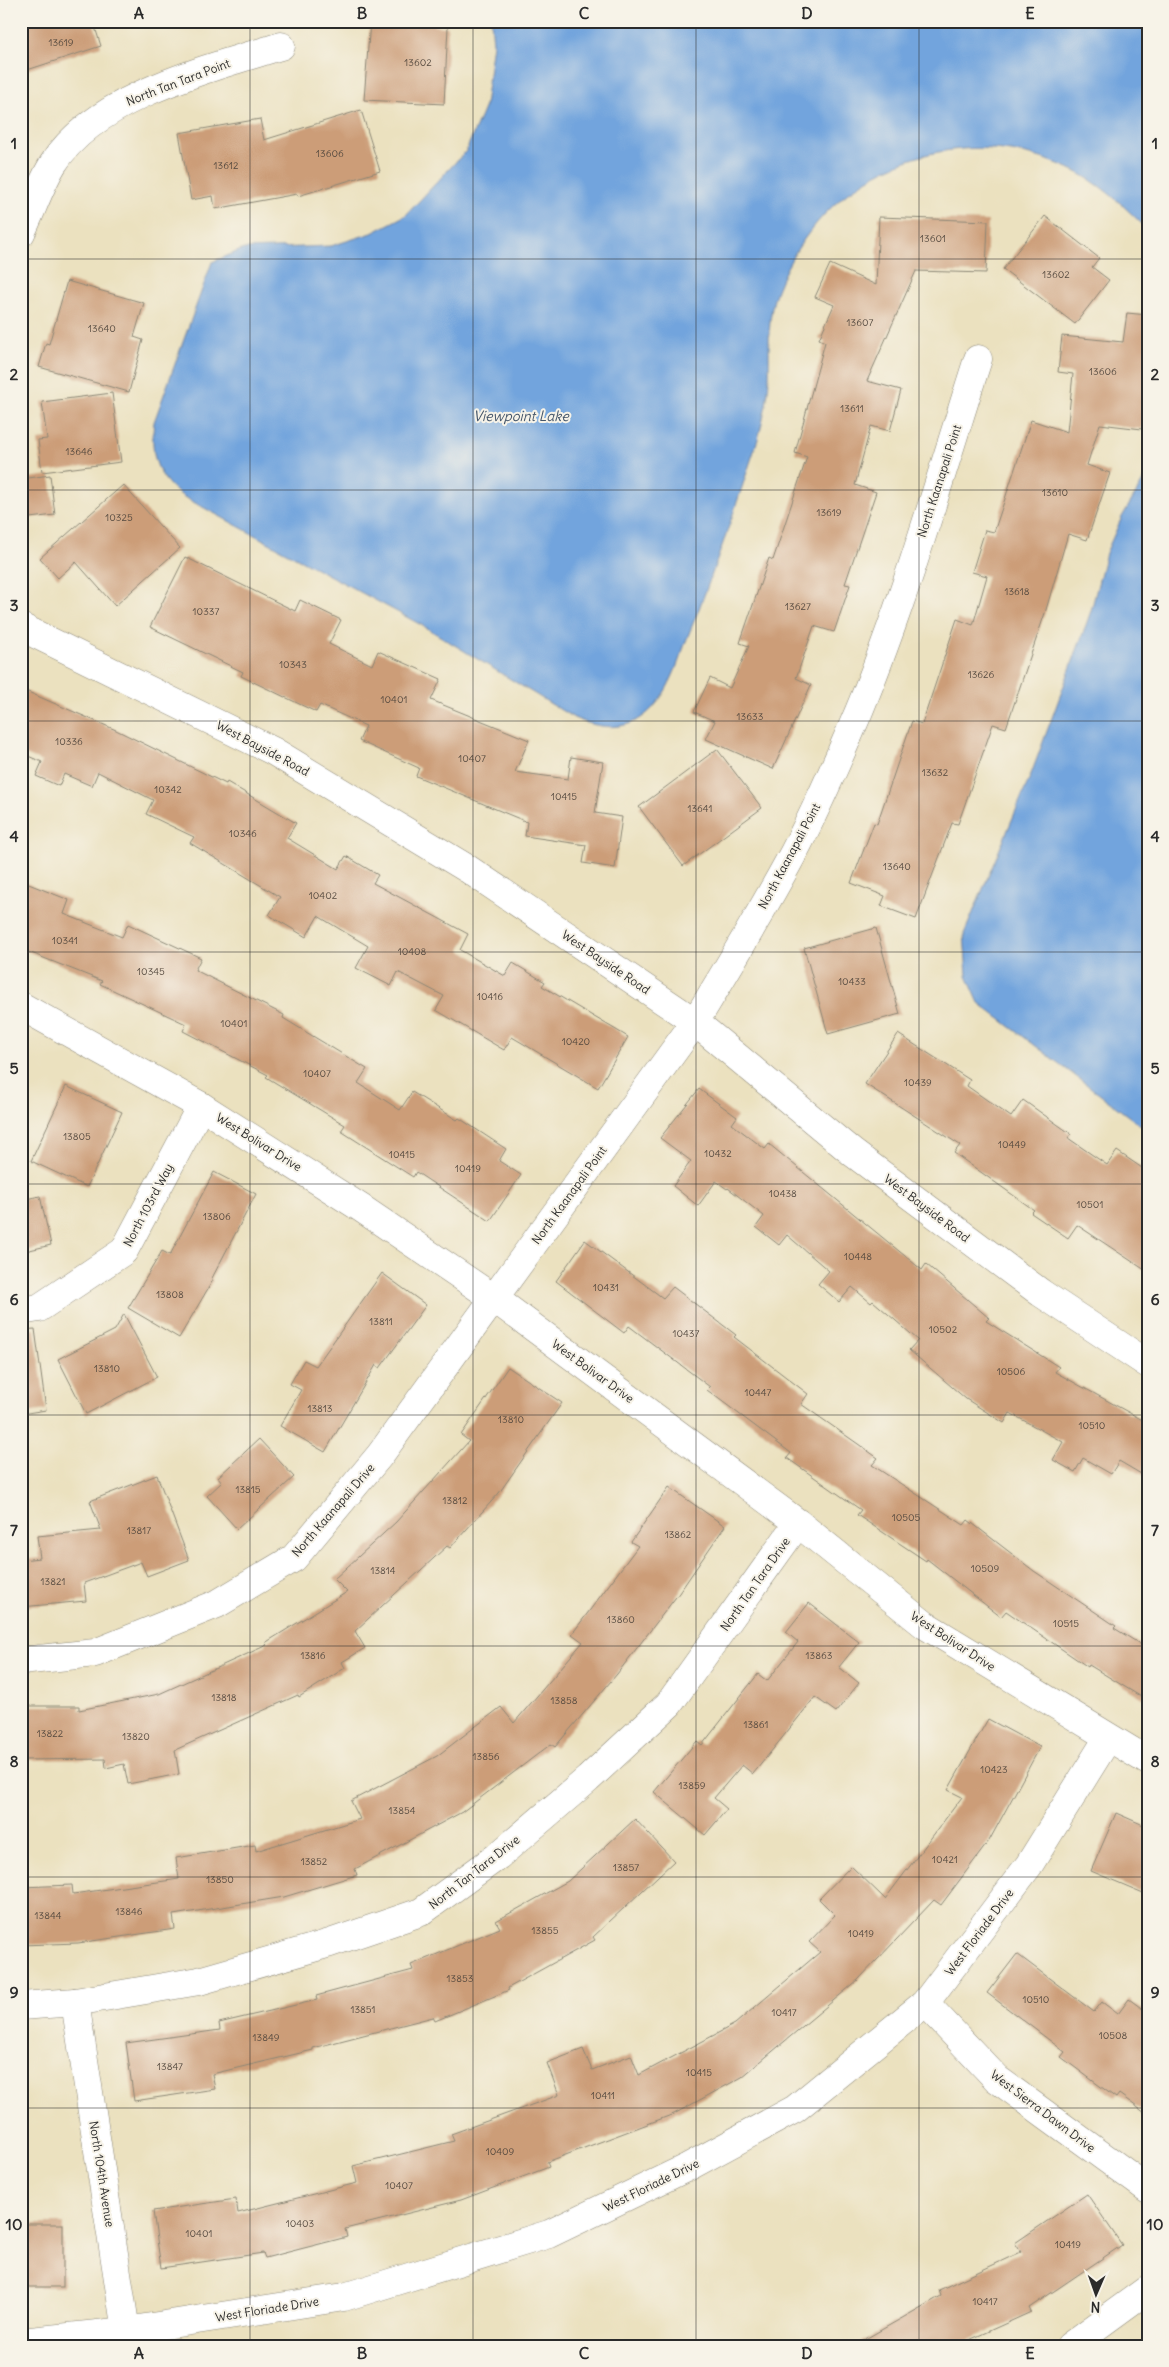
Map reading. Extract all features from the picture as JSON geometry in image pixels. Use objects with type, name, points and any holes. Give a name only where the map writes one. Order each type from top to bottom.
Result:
[{"type":"street","name":"North Tan Tara Point","points":[[21,233],[53,164],[85,127],[126,101],[215,66],[281,46]]},
{"type":"street","name":"North Kaanapali Point","points":[[494,1299],[695,1022],[739,950],[795,850],[860,709],[913,560],[978,359]]},
{"type":"street","name":"West Bayside Road","points":[[21,627],[273,751],[468,869],[695,1022],[853,1153],[1041,1293],[1148,1364]]},
{"type":"street","name":"West Bolivar Drive","points":[[21,1006],[201,1106],[296,1164],[494,1299],[798,1523],[925,1625],[1148,1761]]},
{"type":"street","name":"North 103rd Way","points":[[21,1311],[39,1308],[124,1251],[201,1106]]},
{"type":"street","name":"North Kaanapali Drive","points":[[21,1661],[95,1653],[217,1604],[294,1558],[380,1455],[494,1299]]},
{"type":"street","name":"North Tan Tara Drive","points":[[21,2006],[75,2002],[199,1981],[330,1943],[421,1912],[498,1856],[588,1779],[670,1704],[798,1523]]},
{"type":"street","name":"West Floriade Drive","points":[[21,2342],[128,2338],[344,2297],[549,2234],[688,2167],[795,2109],[925,2003],[1029,1865],[1108,1738]]},
{"type":"street","name":"North 104th Avenue","points":[[75,2002],[128,2338]]},
{"type":"street","name":"West Sierra Dawn Drive","points":[[925,2003],[997,2079],[1148,2189]]},
{"type":"street","points":[[1070,2346],[1148,2289]]},
{"type":"water","name":"Viewpoint Lake","points":[[491,21],[1148,21],[1148,230],[1101,187],[1068,168],[1024,153],[980,148],[937,152],[896,165],[858,185],[825,213],[798,248],[777,290],[771,312],[768,387],[758,439],[707,587],[667,689],[645,715],[628,724],[619,726],[601,726],[574,718],[425,627],[184,497],[161,474],[154,455],[154,422],[212,262],[244,249],[331,246],[372,233],[406,215],[466,151],[485,106],[493,43]]},
{"type":"water","points":[[1148,473],[1148,1131],[979,1003],[967,976],[964,934],[1030,777],[1091,611],[1106,553],[1122,517]]},
{"type":"building","points":[[21,21],[93,21],[101,46],[21,72]]},
{"type":"building","points":[[370,21],[434,21],[434,26],[448,27],[444,104],[364,100]]},
{"type":"building","points":[[361,110],[380,171],[298,196],[297,194],[215,209],[213,196],[191,200],[179,133],[260,119],[264,140]]},
{"type":"building","points":[[1045,216],[1099,258],[1092,267],[1109,280],[1075,324],[1003,269]]},
{"type":"building","points":[[879,217],[988,221],[986,273],[916,271],[867,381],[901,390],[890,431],[871,426],[855,485],[876,492],[845,584],[850,585],[834,632],[814,626],[796,678],[811,685],[773,769],[706,739],[715,721],[694,712],[710,678],[730,688],[749,646],[740,643],[769,558],[773,560],[807,457],[795,453],[825,342],[819,339],[834,305],[815,297],[830,264],[876,285]]},
{"type":"building","points":[[67,281],[144,303],[134,337],[143,340],[129,392],[39,367],[46,343],[49,344]]},
{"type":"building","points":[[1127,313],[1148,315],[1148,371],[1142,429],[1100,424],[1087,465],[1110,473],[1087,540],[1068,534],[1045,613],[1006,728],[993,724],[958,824],[952,823],[916,919],[881,906],[885,896],[851,883],[874,823],[877,824],[912,721],[922,724],[957,619],[973,625],[987,576],[972,572],[985,530],[994,532],[1031,420],[1067,432],[1073,374],[1058,372],[1062,336],[1123,342]]},
{"type":"building","points":[[112,393],[121,462],[42,472],[38,440],[47,439],[42,402]]},
{"type":"building","points":[[50,475],[55,515],[21,519],[21,479]]},
{"type":"building","points":[[123,485],[180,548],[115,606],[76,562],[58,578],[40,558]]},
{"type":"building","points":[[185,557],[295,611],[300,600],[341,620],[329,644],[372,665],[378,651],[441,679],[431,700],[529,740],[515,772],[568,779],[571,757],[603,762],[595,813],[622,817],[615,868],[583,863],[586,845],[525,836],[527,822],[416,776],[419,768],[359,741],[366,726],[320,705],[316,712],[241,676],[243,672],[150,627]]},
{"type":"building","points":[[21,689],[116,730],[226,784],[227,782],[296,823],[287,838],[338,869],[346,856],[378,875],[373,883],[468,934],[460,950],[505,976],[513,963],[545,982],[542,986],[628,1037],[598,1088],[512,1037],[504,1050],[436,1010],[444,996],[398,972],[391,986],[356,968],[368,946],[318,916],[306,937],[269,915],[280,897],[190,843],[194,837],[146,814],[153,800],[98,772],[92,786],[64,774],[59,786],[36,776],[42,762],[21,753]]},
{"type":"building","points":[[717,749],[762,808],[683,866],[639,807]]},
{"type":"building","points":[[21,881],[69,900],[64,914],[122,937],[128,924],[201,958],[195,970],[284,1015],[283,1018],[367,1069],[358,1083],[400,1110],[412,1092],[457,1120],[459,1118],[506,1149],[499,1161],[521,1175],[490,1221],[416,1172],[413,1177],[341,1131],[345,1125],[266,1077],[268,1075],[183,1031],[186,1024],[100,984],[102,981],[21,949]]},
{"type":"building","points":[[876,928],[900,1014],[828,1034],[804,948]]},
{"type":"building","points":[[898,1034],[970,1080],[967,1086],[1011,1117],[1023,1100],[1071,1134],[1068,1138],[1107,1165],[1117,1151],[1148,1172],[1148,1272],[1077,1225],[1068,1238],[1031,1213],[1034,1210],[954,1153],[960,1145],[865,1084]]},
{"type":"building","points":[[66,1086],[122,1112],[87,1187],[31,1161]]},
{"type":"building","points":[[699,1089],[737,1117],[732,1124],[765,1149],[769,1144],[922,1270],[926,1264],[989,1318],[986,1321],[1059,1367],[1055,1372],[1148,1423],[1148,1478],[1119,1461],[1111,1474],[1083,1458],[1075,1472],[1053,1460],[1063,1442],[1010,1413],[1004,1423],[966,1399],[909,1350],[918,1340],[873,1301],[871,1303],[852,1287],[839,1302],[818,1284],[829,1271],[787,1235],[779,1245],[756,1227],[764,1216],[728,1188],[716,1181],[698,1206],[673,1186],[691,1161],[660,1138]]},
{"type":"building","points":[[214,1172],[256,1194],[211,1280],[213,1280],[179,1338],[128,1308],[162,1251],[170,1255]]},
{"type":"building","points":[[40,1196],[51,1245],[21,1252],[21,1200]]},
{"type":"building","points":[[585,1240],[663,1298],[673,1287],[736,1335],[734,1337],[808,1394],[801,1404],[878,1458],[872,1465],[964,1525],[968,1520],[1034,1571],[1116,1626],[1114,1628],[1148,1649],[1148,1701],[1089,1665],[1088,1667],[1006,1611],[1001,1617],[927,1559],[926,1561],[857,1515],[861,1510],[787,1458],[791,1453],[707,1390],[710,1387],[629,1326],[624,1333],[556,1281]]},
{"type":"building","points":[[382,1273],[426,1305],[380,1368],[376,1365],[325,1452],[280,1426],[301,1390],[290,1384],[304,1360],[316,1366]]},
{"type":"building","points":[[124,1314],[157,1377],[86,1414],[58,1359],[115,1330]]},
{"type":"building","points":[[35,1329],[46,1410],[21,1414],[21,1330]]},
{"type":"building","points":[[508,1367],[562,1403],[499,1493],[450,1548],[447,1546],[355,1631],[365,1648],[342,1662],[345,1668],[299,1697],[298,1695],[175,1750],[179,1774],[128,1784],[124,1764],[106,1768],[105,1759],[21,1760],[21,1706],[79,1706],[79,1710],[159,1694],[267,1645],[265,1643],[347,1592],[334,1579],[396,1522],[469,1441],[461,1435]]},
{"type":"building","points":[[259,1439],[294,1477],[237,1529],[207,1496],[222,1482],[218,1477]]},
{"type":"building","points":[[157,1475],[189,1560],[147,1576],[141,1562],[84,1583],[86,1601],[21,1607],[21,1560],[40,1558],[37,1536],[101,1530],[90,1501]]},
{"type":"building","points":[[669,1487],[725,1526],[679,1593],[617,1674],[555,1747],[551,1744],[462,1812],[355,1869],[357,1875],[284,1897],[173,1915],[175,1929],[78,1943],[21,1945],[21,1887],[72,1885],[73,1894],[179,1879],[176,1858],[255,1845],[256,1851],[360,1819],[351,1801],[437,1756],[501,1707],[514,1723],[583,1642],[572,1634],[638,1546],[631,1542]]},
{"type":"building","points":[[809,1603],[859,1642],[839,1667],[859,1683],[836,1712],[815,1697],[753,1774],[742,1765],[714,1798],[727,1809],[705,1835],[654,1792],[697,1741],[702,1745],[758,1674],[767,1681],[798,1642],[786,1632]]},
{"type":"building","points":[[988,1719],[1040,1747],[989,1841],[941,1905],[934,1900],[858,1980],[742,2077],[674,2114],[547,2162],[549,2167],[461,2200],[345,2229],[347,2237],[265,2258],[263,2253],[161,2268],[153,2211],[236,2199],[238,2213],[357,2183],[353,2166],[454,2141],[451,2134],[559,2095],[547,2063],[583,2049],[592,2070],[631,2055],[639,2075],[735,2024],[820,1952],[809,1942],[835,1915],[819,1899],[851,1866],[885,1899],[962,1797],[948,1790]]},
{"type":"building","points":[[1116,1813],[1148,1827],[1148,1895],[1091,1871]]},
{"type":"building","points":[[635,1819],[674,1861],[593,1937],[595,1940],[508,1988],[509,1990],[435,2021],[433,2017],[313,2048],[313,2050],[212,2074],[215,2089],[134,2101],[126,2043],[220,2030],[219,2023],[317,2000],[316,1996],[413,1970],[411,1965],[500,1928],[496,1921],[568,1881]]},
{"type":"building","points":[[1017,1954],[1094,2012],[1102,2002],[1118,2014],[1129,1999],[1148,2013],[1148,2115],[1119,2094],[1116,2098],[1061,2057],[1065,2052],[987,1993]]},
{"type":"building","points":[[1087,2194],[1122,2245],[1029,2308],[1031,2312],[956,2346],[853,2346],[941,2296],[939,2290],[1021,2252],[1015,2243]]},
{"type":"building","points":[[21,2224],[63,2224],[63,2287],[21,2287]]}]
